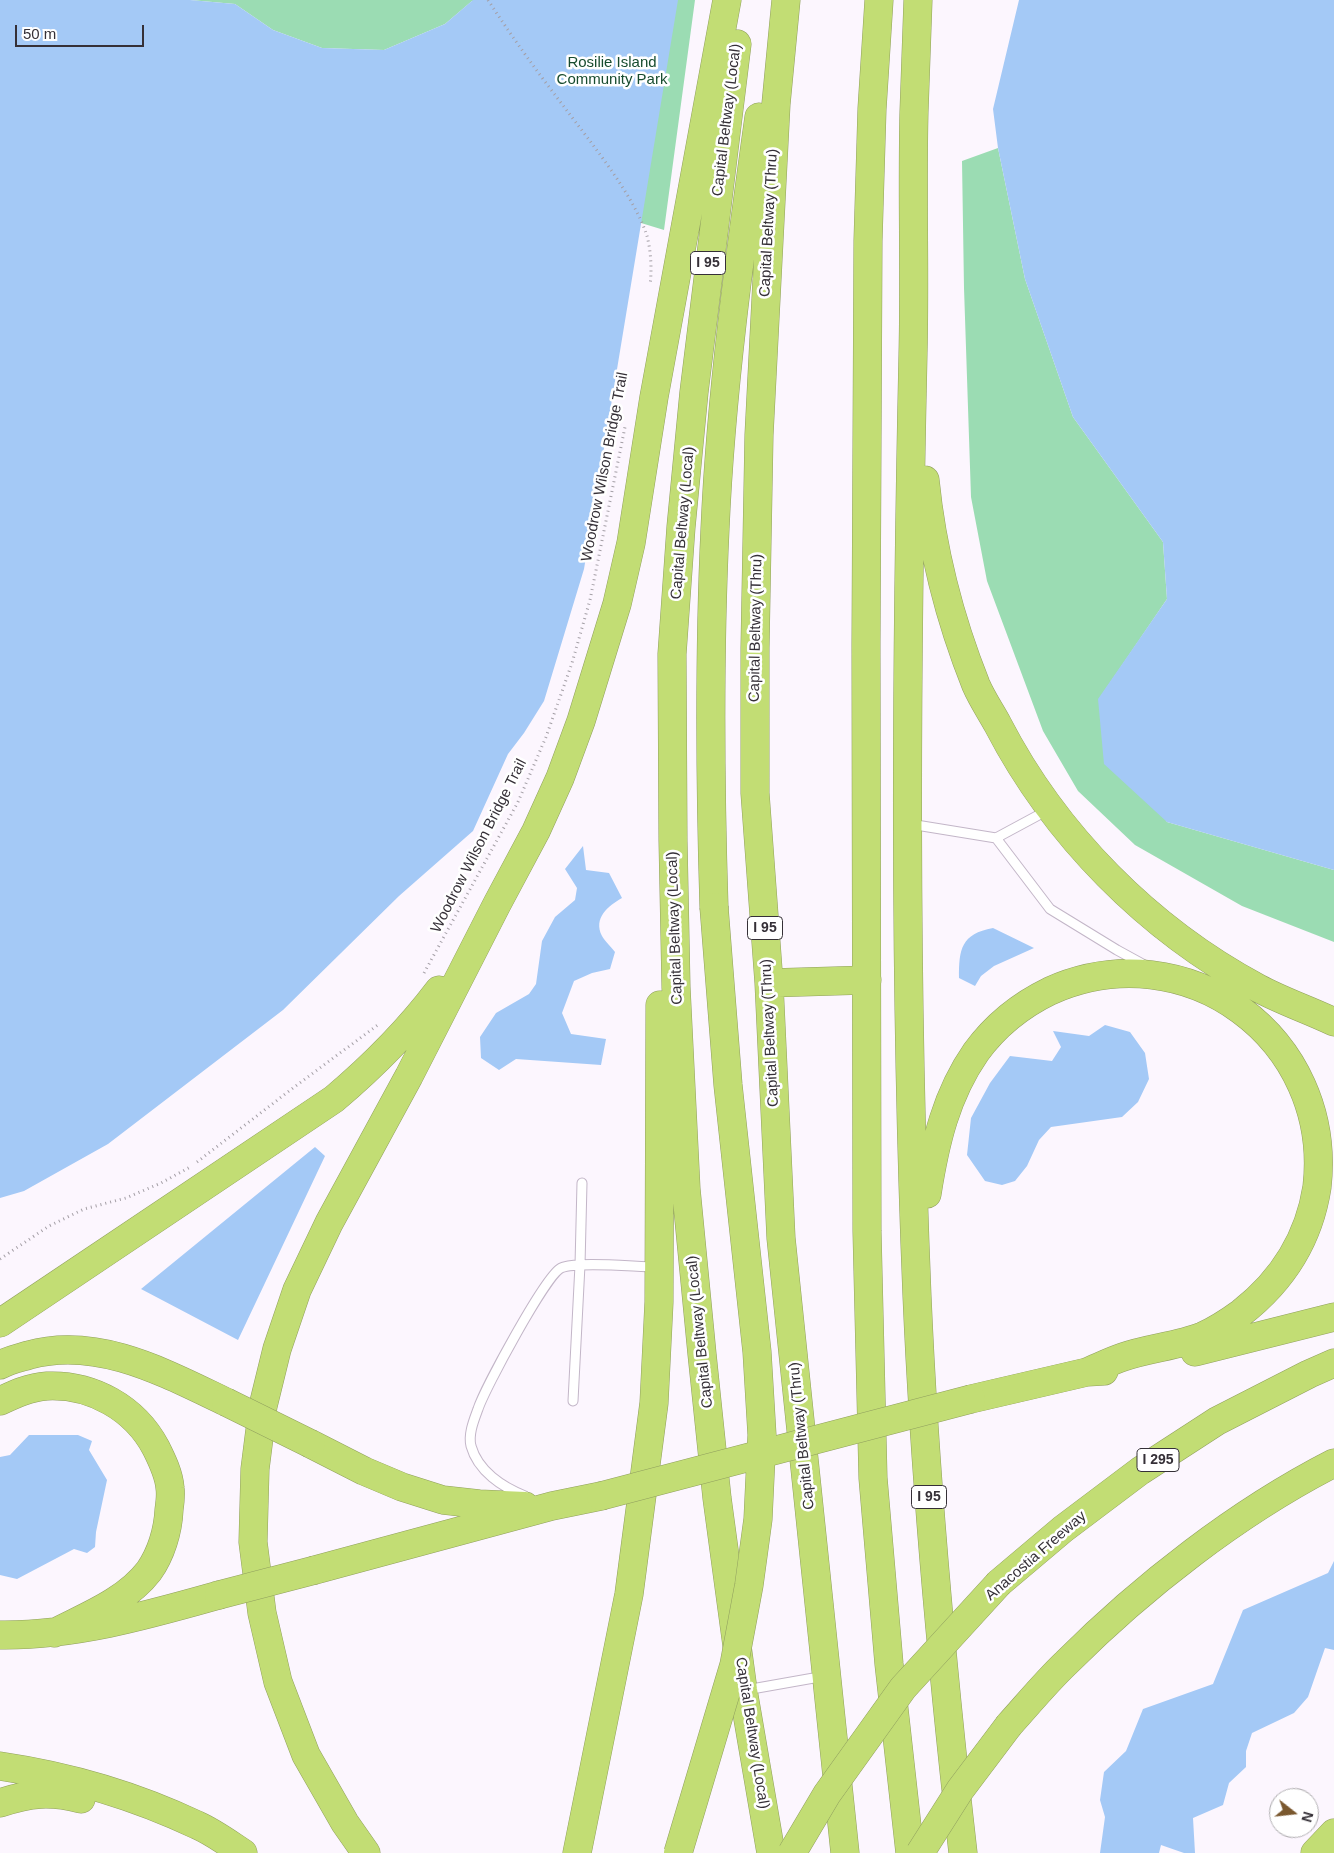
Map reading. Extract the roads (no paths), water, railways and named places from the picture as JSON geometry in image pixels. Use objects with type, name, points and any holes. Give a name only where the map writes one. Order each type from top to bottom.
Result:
[{"type":"highway","points":[[366,1853],[345,1824],[306,1755],[278,1682],[262,1614],[253,1542],[254,1468],[263,1406],[277,1349],[301,1282],[329,1223],[409,1076],[536,831],[560,778],[581,721],[617,604],[631,543],[654,397],[727,0]]},
{"type":"highway","name":"Capital Beltway (Local)","points":[[742,0],[712,232],[694,392],[672,654],[673,840],[676,986],[686,1189],[717,1498],[744,1690],[771,1853]]},
{"type":"highway","points":[[678,1853],[734,1666],[749,1585],[758,1520],[762,1435],[757,1352],[728,1085],[714,907],[711,795],[711,649],[716,518],[724,396],[743,233],[761,103],[778,0]]},
{"type":"highway","name":"Capital Beltway (Thru)","points":[[786,0],[776,104],[759,435],[755,648],[755,793],[769,984],[781,1238],[845,1853]]},
{"type":"highway","points":[[879,0],[872,109],[868,241],[866,644],[867,1231],[873,1478],[889,1664],[910,1853]]},
{"type":"highway","name":"I 95","points":[[918,0],[914,114],[913,347],[908,593],[909,978],[917,1295],[932,1547],[963,1853]]},
{"type":"highway","points":[[913,347],[928,514],[939,568],[956,630],[977,686],[1011,750],[1050,809],[1101,868],[1148,912],[1205,955],[1258,988],[1334,1022]]},
{"type":"highway","points":[[577,1853],[627,1604],[654,1403],[659,1268],[660,991],[663,849],[672,654]]},
{"type":"highway","points":[[0,1327],[11,1316],[334,1099],[367,1072],[423,1012],[497,904]]},
{"type":"highway","points":[[917,1295],[924,1209],[937,1137],[956,1085],[977,1051],[1008,1017],[1040,996],[1078,981],[1118,974],[1163,976],[1190,982],[1226,1000],[1254,1019],[1284,1051],[1305,1088],[1316,1126],[1320,1160],[1315,1199],[1306,1231],[1286,1268],[1273,1284],[1240,1313],[1202,1336],[1124,1356],[1087,1372]]},
{"type":"highway","points":[[769,984],[867,980]]},
{"type":"highway","points":[[0,1635],[21,1636],[54,1633],[119,1621],[552,1506],[602,1496],[971,1399],[1087,1372],[1126,1369],[1334,1317]]},
{"type":"highway","points":[[0,1365],[46,1350],[82,1350],[123,1358],[154,1368],[364,1471],[402,1487],[443,1500],[479,1504],[552,1506]]},
{"type":"highway","name":"Anacostia Freeway","points":[[792,1853],[827,1794],[903,1688],[998,1584],[1063,1530],[1133,1477],[1209,1426],[1334,1363]]},
{"type":"highway","points":[[0,1401],[18,1392],[46,1386],[76,1388],[102,1396],[126,1410],[149,1435],[163,1463],[170,1488],[169,1520],[162,1545],[149,1570],[128,1592],[54,1633]]},
{"type":"highway","points":[[920,1853],[960,1790],[1009,1725],[1065,1663],[1118,1614],[1174,1567],[1246,1515],[1334,1463]]},
{"type":"highway","points":[[946,1699],[980,1853]]},
{"type":"highway","points":[[0,1766],[54,1775],[111,1791],[198,1826],[242,1853]]},
{"type":"highway","points":[[0,1803],[21,1796],[43,1793],[98,1803],[149,1821],[191,1840],[213,1853]]},
{"type":"highway","points":[[1316,1853],[1334,1833]]},
{"type":"lane","points":[[908,823],[996,838],[1050,809]]},
{"type":"lane","points":[[996,838],[1050,909],[1116,950],[1163,976]]},
{"type":"lane","points":[[573,1401],[582,1183]]},
{"type":"lane","points":[[552,1506],[507,1489],[489,1474],[476,1459],[470,1444],[471,1430],[478,1406],[537,1296],[560,1268],[580,1266],[659,1268]]},
{"type":"lane","points":[[744,1690],[827,1676]]},
{"type":"water","points":[[0,0],[190,0],[235,4],[273,30],[322,48],[384,50],[445,24],[473,0],[678,0],[584,569],[544,701],[508,754],[473,831],[399,896],[283,1010],[108,1144],[24,1191],[0,1198]]},
{"type":"water","points":[[1019,0],[1334,0],[1334,870],[1167,822],[1104,764],[1098,699],[1167,599],[1163,542],[1073,417],[1025,279],[998,148],[993,109]]},
{"type":"water","points":[[583,846],[586,870],[609,873],[622,898],[603,913],[599,924],[602,936],[615,952],[610,969],[592,973],[574,981],[562,1013],[571,1034],[606,1039],[601,1065],[516,1059],[499,1070],[481,1058],[480,1037],[496,1013],[529,994],[536,984],[542,941],[555,917],[575,900],[577,888],[565,869]]},
{"type":"water","points":[[993,928],[1034,948],[994,966],[981,976],[975,986],[959,978],[961,951],[964,944],[974,934]]},
{"type":"water","points":[[1105,1025],[1130,1032],[1145,1053],[1149,1079],[1138,1102],[1122,1117],[1051,1127],[1039,1140],[1027,1166],[1015,1181],[1002,1185],[985,1181],[967,1155],[971,1118],[990,1083],[1010,1056],[1052,1061],[1061,1047],[1053,1031],[1089,1036]]},
{"type":"water","points":[[315,1147],[325,1156],[238,1340],[141,1289]]},
{"type":"water","points":[[29,1435],[78,1435],[92,1441],[89,1450],[107,1480],[96,1532],[95,1547],[87,1553],[74,1549],[17,1579],[0,1575],[0,1457],[10,1455]]},
{"type":"water","points":[[1334,1561],[1334,1650],[1325,1648],[1308,1697],[1294,1713],[1252,1733],[1246,1751],[1246,1767],[1229,1783],[1223,1805],[1193,1818],[1195,1853],[1184,1853],[1161,1845],[1159,1853],[1100,1853],[1105,1817],[1100,1800],[1104,1772],[1126,1751],[1143,1709],[1213,1684],[1243,1610],[1328,1573]]},
{"type":"park label","name":"Rosilie Island Community Park","points":[[612,72]]}]
